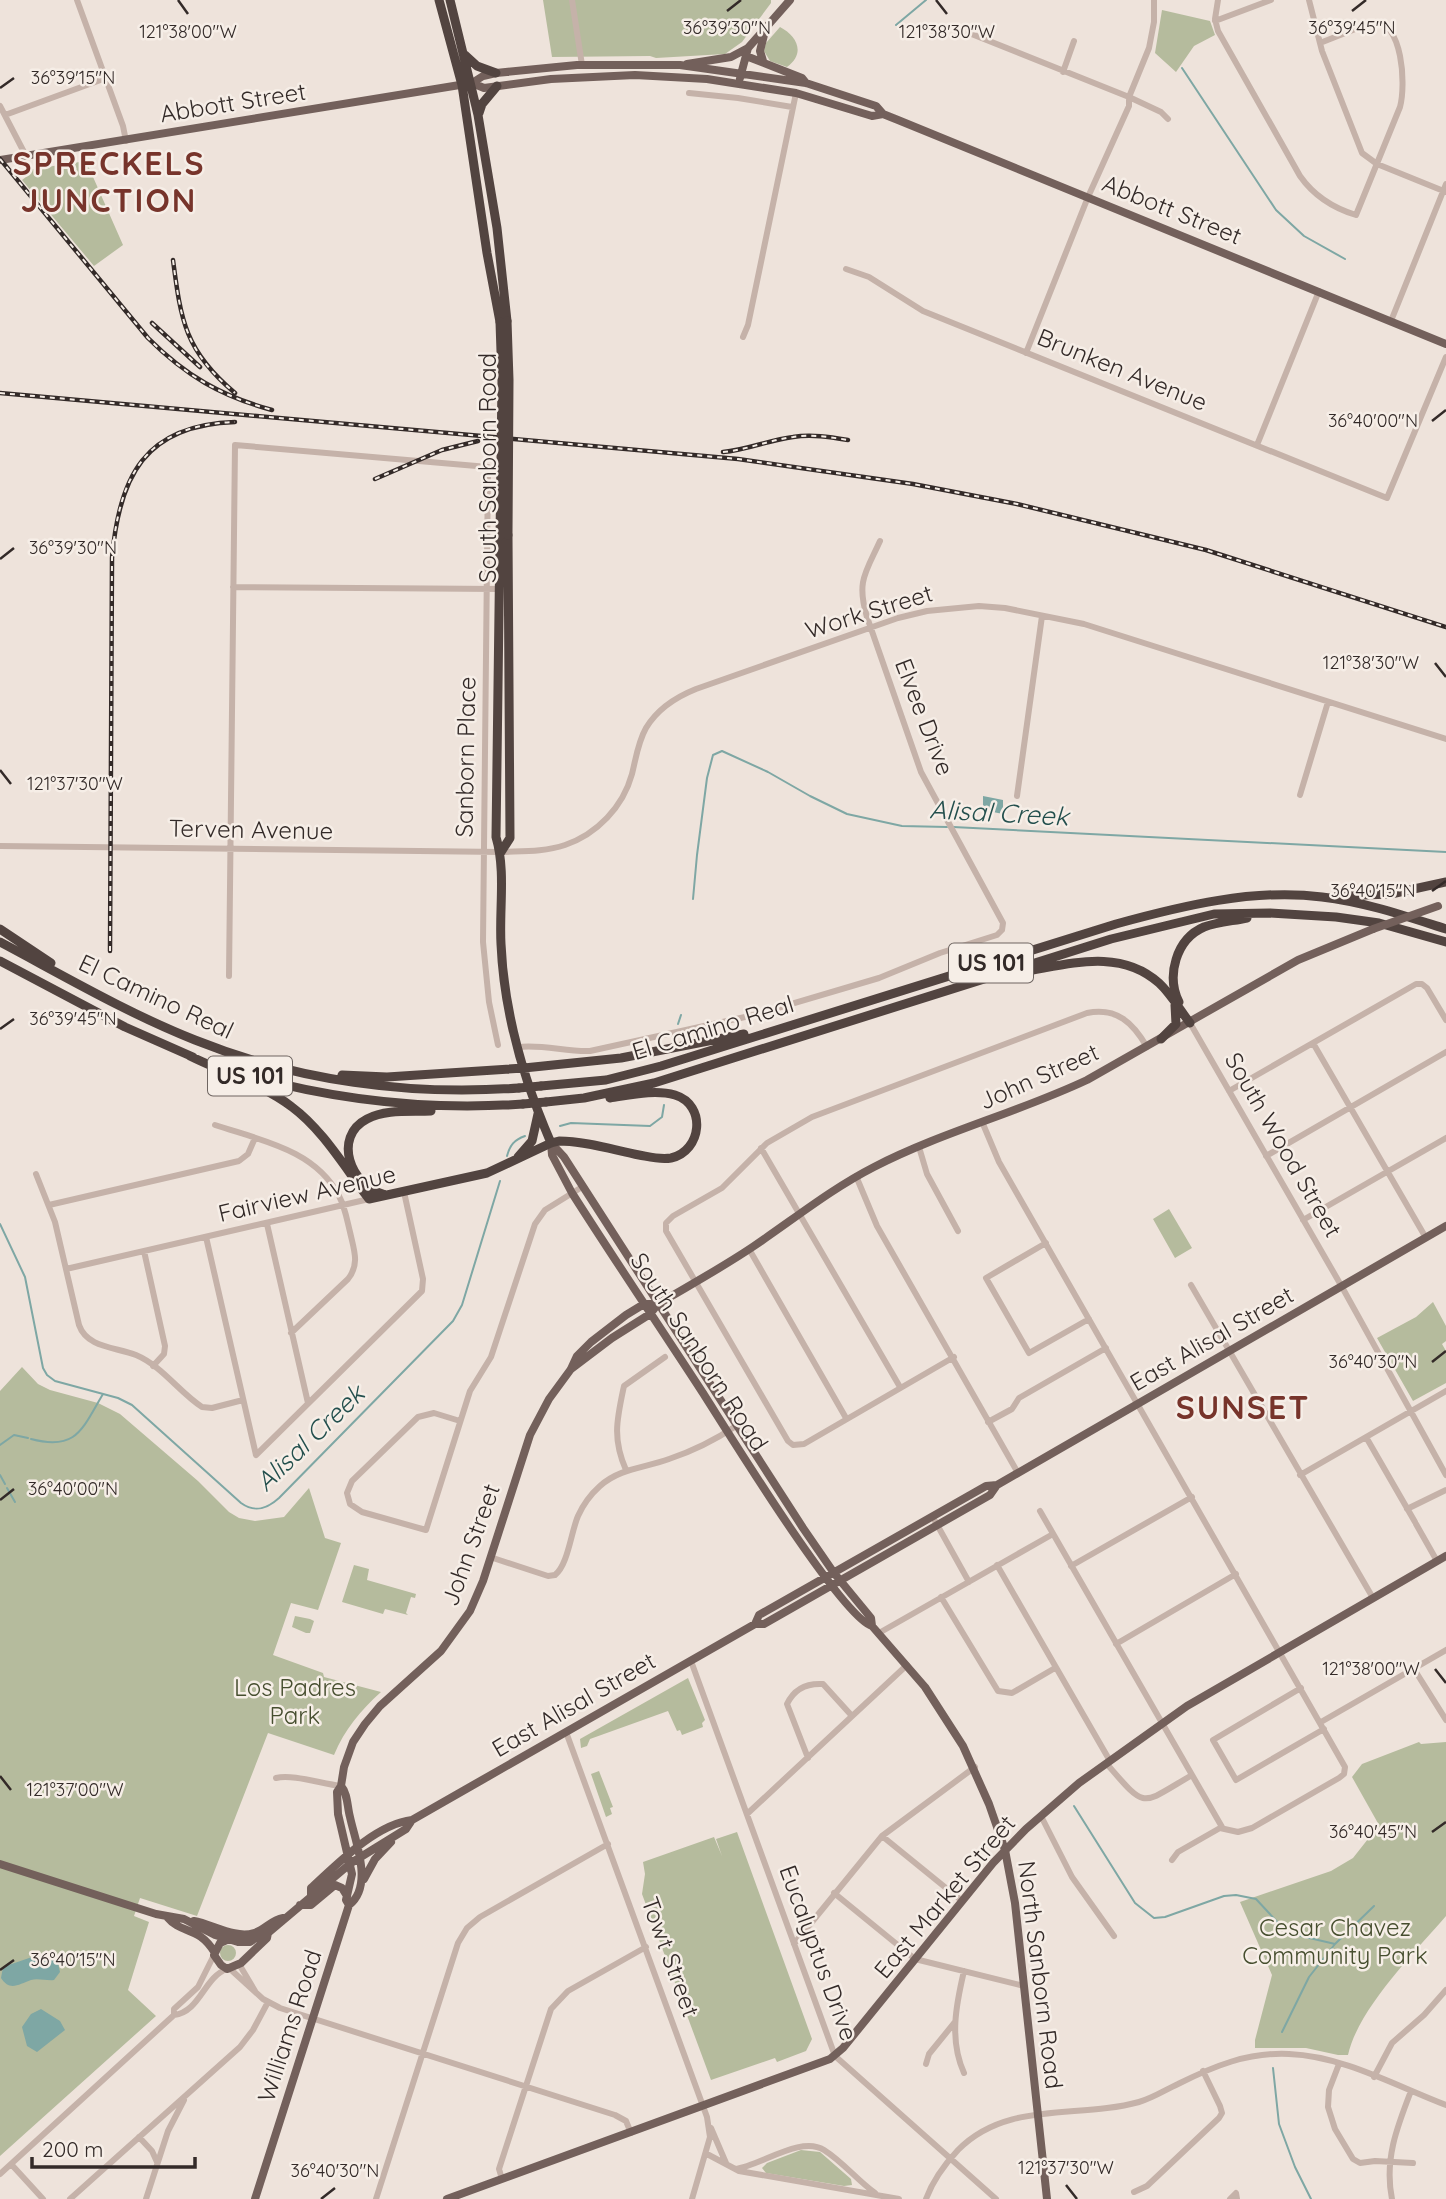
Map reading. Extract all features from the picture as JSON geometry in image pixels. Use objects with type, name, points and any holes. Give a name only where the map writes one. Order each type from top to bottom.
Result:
[{"type":"highway","points":[[439,0],[467,84]]},
{"type":"highway","points":[[450,0],[465,54],[467,84]]},
{"type":"highway","points":[[465,54],[477,66],[496,73]]},
{"type":"highway","name":"South Sanborn Road","points":[[467,84],[478,115],[497,228],[509,380],[504,535],[510,839],[501,852]]},
{"type":"highway","name":"South Sanborn Road","points":[[467,84],[487,253],[503,321]]},
{"type":"highway","points":[[478,115],[482,104],[497,86]]},
{"type":"highway","name":"South Sanborn Road","points":[[504,535],[499,589],[496,837],[501,852],[501,944],[518,1047],[538,1112],[551,1143]]},
{"type":"highway","points":[[1321,897],[1391,894],[1446,882]]},
{"type":"highway","name":"El Camino Real","points":[[0,942],[100,995],[195,1040],[262,1063],[329,1079],[399,1088],[467,1091],[606,1080],[661,1066],[1156,913],[1230,900],[1283,895],[1321,897],[1390,910],[1446,929]]},
{"type":"highway","points":[[1190,1023],[1175,994],[1174,973],[1179,950],[1196,931],[1207,926],[1270,913]]},
{"type":"highway","name":"El Camino Real","points":[[0,961],[125,1027],[190,1056],[258,1078],[326,1094],[397,1104],[467,1107],[584,1098],[654,1083],[1111,939],[1214,914],[1270,913],[1379,923],[1446,943]]},
{"type":"highway","points":[[0,929],[100,995]]},
{"type":"highway","points":[[991,978],[1092,960],[1113,962],[1146,974],[1171,997],[1190,1023]]},
{"type":"highway","points":[[1161,1039],[1177,1022],[1171,997]]},
{"type":"highway","points":[[262,1063],[374,1077],[524,1068],[621,1058],[767,1032]]},
{"type":"highway","points":[[190,1056],[273,1094],[294,1108],[310,1124],[369,1199]]},
{"type":"highway","points":[[551,1143],[565,1141],[664,1159],[683,1153],[695,1138],[698,1126],[695,1114],[687,1102],[676,1095],[659,1093],[584,1098]]},
{"type":"highway","points":[[388,1195],[378,1194],[368,1187],[350,1165],[347,1148],[349,1138],[356,1127],[367,1119],[383,1114],[467,1107]]},
{"type":"highway","points":[[512,1163],[532,1141],[538,1112]]},
{"type":"highway","name":"Fairview Avenue","points":[[369,1199],[482,1175],[551,1143]]},
{"type":"main road","points":[[739,84],[747,52],[766,25],[790,0]]},
{"type":"main road","points":[[763,61],[760,51],[766,25]]},
{"type":"main road","points":[[680,65],[747,52],[802,78],[806,83]]},
{"type":"main road","name":"Abbott Street","points":[[0,160],[467,84],[496,73],[582,65],[680,65],[806,83],[876,106],[883,114],[1446,344]]},
{"type":"main road","name":"Abbott Street","points":[[467,84],[484,88],[579,77],[635,75],[707,79],[796,93],[872,116],[883,114]]},
{"type":"main road","name":"John Street","points":[[571,1369],[650,1314],[657,1304],[749,1249],[856,1177],[919,1147],[1059,1094],[1190,1023],[1298,960],[1442,904]]},
{"type":"main road","name":"South Sanborn Road","points":[[551,1143],[564,1157],[830,1575]]},
{"type":"main road","name":"South Sanborn Road","points":[[551,1143],[552,1155],[572,1193],[643,1304],[727,1432],[830,1575]]},
{"type":"main road","name":"East Alisal Street","points":[[228,1969],[240,1963],[265,1940],[268,1933],[311,1895],[312,1888],[350,1859],[358,1847],[400,1822],[412,1820],[691,1661],[755,1624],[759,1615],[986,1486],[997,1485],[1446,1226]]},
{"type":"main road","name":"John Street","points":[[350,1859],[337,1806],[337,1792],[341,1786],[348,1754],[360,1730],[380,1706],[452,1638],[475,1602],[530,1435],[577,1356],[591,1342],[643,1304],[657,1304]]},
{"type":"main road","name":"East Alisal Street","points":[[755,1624],[764,1625],[837,1584],[990,1495],[997,1485]]},
{"type":"main road","name":"East Market Street","points":[[447,2199],[817,2065],[835,2056],[1005,1850],[1079,1783],[1162,1723],[1446,1556]]},
{"type":"main road","name":"North Sanborn Road","points":[[830,1575],[871,1618],[872,1626],[938,1705],[975,1768],[1005,1850],[1012,1884],[1047,2199]]},
{"type":"main road","name":"John Street","points":[[341,1786],[346,1791],[350,1821],[358,1847]]},
{"type":"main road","name":"East Alisal Street","points":[[350,1859],[360,1857],[405,1829],[412,1820]]},
{"type":"main road","points":[[358,1887],[378,1855],[405,1829]]},
{"type":"main road","name":"Williams Road","points":[[348,1901],[354,1902],[362,1870],[358,1847]]},
{"type":"main road","name":"Williams Road","points":[[255,2199],[348,1901],[352,1879],[350,1859]]},
{"type":"main road","points":[[0,1864],[167,1917],[248,1934],[260,1931],[274,1920],[286,1918]]},
{"type":"main road","points":[[300,1905],[311,1905],[335,1885],[342,1888],[348,1901]]},
{"type":"main road","points":[[167,1917],[204,1937],[221,1965],[228,1969]]},
{"type":"main road","points":[[184,1919],[215,1935],[233,1940],[243,1952],[240,1963]]},
{"type":"main road","name":"East Alisal Street","points":[[214,1954],[220,1944],[233,1940],[252,1941],[263,1933],[268,1933]]},
{"type":"street","points":[[78,0],[126,141]]},
{"type":"street","points":[[572,0],[582,65]]},
{"type":"street","points":[[1026,353],[1088,197],[1129,107],[1129,97],[1149,48],[1154,22],[1154,0]]},
{"type":"street","points":[[1218,0],[1215,21],[1218,31],[1295,169],[1311,190],[1325,201],[1356,215],[1400,107],[1404,89],[1403,69],[1390,29],[1384,23],[1373,22],[1320,43]]},
{"type":"street","points":[[1215,21],[1271,0]]},
{"type":"street","points":[[1309,0],[1320,43],[1365,157],[1445,189],[1391,321]]},
{"type":"street","points":[[969,33],[1129,97],[1161,112],[1168,119]]},
{"type":"street","points":[[1063,72],[1074,41]]},
{"type":"street","points":[[5,115],[106,78]]},
{"type":"street","points":[[689,93],[793,107]]},
{"type":"street","points":[[743,337],[748,325],[796,93]]},
{"type":"street","points":[[0,106],[26,156]]},
{"type":"street","name":"Brunken Avenue","points":[[846,269],[869,277],[923,311],[1387,498],[1446,357]]},
{"type":"street","points":[[1257,445],[1319,291]]},
{"type":"street","name":"Sanborn Place","points":[[233,587],[235,445],[488,467],[484,956],[489,1002],[498,1045]]},
{"type":"street","name":"Elvee Drive","points":[[518,1047],[530,1045],[570,1052],[590,1051],[754,1015],[879,978],[940,953],[997,935],[1002,930],[1003,923],[921,772],[863,604],[862,583],[880,541]]},
{"type":"street","points":[[229,976],[233,587],[499,589]]},
{"type":"street","name":"Work Street","points":[[501,852],[541,851],[563,846],[581,838],[603,822],[614,810],[628,785],[646,728],[673,699],[871,628],[927,611],[957,607],[1004,608],[1084,624],[1446,739]]},
{"type":"street","points":[[1017,796],[1042,616]]},
{"type":"street","points":[[1300,796],[1328,702]]},
{"type":"street","name":"Terven Avenue","points":[[0,846],[501,852]]},
{"type":"street","points":[[1229,1091],[1412,986],[1419,984],[1427,988],[1446,1020]]},
{"type":"street","points":[[954,1357],[804,1444],[795,1446],[788,1441],[666,1231],[665,1224],[670,1217],[722,1188],[761,1148],[819,1114],[1087,1013],[1106,1012],[1122,1017],[1135,1028],[1147,1047]]},
{"type":"street","name":"South Wood Street","points":[[1190,1023],[1342,1287],[1446,1475]]},
{"type":"street","points":[[1313,1043],[1426,1238]]},
{"type":"street","points":[[1266,1156],[1446,1052]]},
{"type":"street","points":[[983,1124],[996,1157],[1345,1764],[1345,1771],[1339,1778],[1252,1828],[1238,1832],[1222,1827],[1040,1511]]},
{"type":"street","points":[[215,1125],[295,1153],[313,1163],[335,1189],[343,1206],[356,1260],[354,1269],[348,1279],[291,1333]]},
{"type":"street","points":[[1303,1220],[1446,1138]]},
{"type":"street","points":[[49,1205],[239,1161],[248,1154],[255,1139]]},
{"type":"street","points":[[919,1147],[928,1174],[958,1231]]},
{"type":"street","points":[[761,1148],[900,1387]]},
{"type":"street","points":[[36,1174],[49,1205],[79,1325],[85,1337],[94,1343],[138,1356],[203,1408],[243,1400]]},
{"type":"street","points":[[856,1177],[877,1226],[1018,1473]]},
{"type":"street","points":[[460,1421],[434,1413],[418,1417],[352,1481],[347,1493],[350,1504],[362,1512],[426,1530],[473,1384],[494,1351],[535,1224],[545,1210],[582,1187]]},
{"type":"street","points":[[206,1237],[256,1455],[423,1289],[424,1279],[404,1192]]},
{"type":"street","name":"Fairview Avenue","points":[[66,1269],[369,1199]]},
{"type":"street","points":[[267,1224],[308,1403]]},
{"type":"street","points":[[1046,1243],[986,1278],[998,1300],[1029,1353],[1089,1319]]},
{"type":"street","points":[[749,1249],[846,1419]]},
{"type":"street","points":[[144,1251],[165,1348],[164,1354],[153,1366]]},
{"type":"street","points":[[1191,1285],[1373,1598]]},
{"type":"street","points":[[988,1422],[1012,1409],[1020,1398],[1106,1348]]},
{"type":"street","points":[[625,1470],[618,1451],[616,1432],[624,1386],[665,1356]]},
{"type":"street","points":[[1300,1475],[1446,1391]]},
{"type":"street","points":[[490,1557],[548,1576],[557,1574],[562,1568],[579,1515],[587,1501],[604,1483],[625,1470],[688,1452],[736,1426]]},
{"type":"street","points":[[1366,1437],[1437,1561]]},
{"type":"street","points":[[1408,1509],[1446,1490]]},
{"type":"street","points":[[1071,1566],[1192,1497]]},
{"type":"street","points":[[932,1517],[969,1582]]},
{"type":"street","points":[[878,1633],[1053,1534]]},
{"type":"street","points":[[998,1566],[1108,1762],[1133,1794],[1143,1799],[1156,1796],[1192,1775]]},
{"type":"street","points":[[1116,1644],[1236,1574]]},
{"type":"street","points":[[942,1597],[998,1691],[1012,1693],[1055,1668]]},
{"type":"street","points":[[1301,1688],[1213,1740],[1236,1780],[1446,1650]]},
{"type":"street","name":"Eucalyptus Drive","points":[[691,1661],[835,2056],[996,2199]]},
{"type":"street","points":[[747,1814],[907,1665]]},
{"type":"street","points":[[1414,1669],[1446,1720]]},
{"type":"street","points":[[808,1758],[787,1704],[792,1694],[811,1683],[823,1684],[852,1716]]},
{"type":"street","name":"Towt Street","points":[[566,1732],[707,2117],[710,2137],[707,2154],[692,2199]]},
{"type":"street","points":[[794,1944],[882,1836],[975,1768]]},
{"type":"street","points":[[276,1778],[291,1777],[341,1786]]},
{"type":"street","points":[[1041,1816],[1072,1877],[1114,1936]]},
{"type":"street","points":[[1172,1860],[1178,1852],[1222,1827]]},
{"type":"street","points":[[882,1836],[962,1901]]},
{"type":"street","points":[[376,2199],[458,1943],[467,1928],[480,1917],[608,1844]]},
{"type":"street","points":[[834,1893],[915,1959],[1024,1986]]},
{"type":"street","points":[[502,2179],[499,2169],[546,2020],[558,2000],[568,1991],[646,1947]]},
{"type":"street","name":"East Alisal Street","points":[[174,2015],[174,2009],[201,1984],[214,1954]]},
{"type":"street","points":[[240,1963],[255,1991]]},
{"type":"street","points":[[228,1969],[268,2002],[618,2116],[626,2121],[631,2133]]},
{"type":"street","name":"East Alisal Street","points":[[0,2174],[174,2015],[187,2009],[213,1976],[228,1969]]},
{"type":"street","points":[[964,1971],[955,2009],[960,2063],[964,2073]]},
{"type":"street","points":[[1374,2077],[1389,2046],[1424,2015],[1446,1990]]},
{"type":"street","points":[[70,2199],[243,2044],[268,2002]]},
{"type":"street","points":[[181,2003],[187,2009]]},
{"type":"street","points":[[926,2064],[929,2054],[955,2022]]},
{"type":"street","points":[[926,2199],[934,2180],[950,2159],[968,2141],[1005,2120],[1136,2102],[1236,2059],[1270,2054],[1306,2055],[1339,2064],[1446,2105]]},
{"type":"street","points":[[1339,2064],[1328,2098],[1335,2129],[1357,2162],[1413,2163]]},
{"type":"street","points":[[1134,2192],[1147,2186],[1222,2113],[1203,2071]]},
{"type":"street","points":[[1392,2199],[1392,2142],[1410,2091]]},
{"type":"street","points":[[146,2199],[172,2123],[186,2095]]},
{"type":"street","points":[[707,2117],[727,2165]]},
{"type":"street","points":[[139,2137],[154,2154],[157,2164]]},
{"type":"street","points":[[734,2169],[799,2147],[813,2146],[824,2150],[880,2196]]},
{"type":"street","points":[[707,2154],[734,2169],[899,2199]]},
{"type":"street","points":[[765,2159],[760,2167],[766,2176]]},
{"type":"street","points":[[11,2164],[43,2199]]},
{"type":"street","points":[[844,2190],[855,2185],[853,2175]]},
{"type":"street","points":[[78,2199],[83,2188]]},
{"type":"street","points":[[1230,2199],[1237,2196]]},
{"type":"green space","points":[[543,0],[771,0],[771,3],[742,42],[725,54],[656,58],[552,57]]},
{"type":"green space","points":[[1162,10],[1210,21],[1215,35],[1194,46],[1176,72],[1155,53]]},
{"type":"green space","points":[[780,27],[791,35],[797,45],[796,56],[787,67],[770,61],[764,51],[766,43]]},
{"type":"green space","points":[[86,161],[123,245],[94,266],[22,180],[30,174],[27,170]]},
{"type":"green space","points":[[1169,1209],[1192,1248],[1175,1258],[1153,1219]]},
{"type":"green space","points":[[1433,1302],[1446,1326],[1446,1341],[1442,1344],[1446,1351],[1446,1383],[1413,1401],[1377,1338],[1416,1317]]},
{"type":"green space","name":"Los Padres Park","points":[[22,1367],[38,1384],[50,1390],[98,1403],[120,1414],[239,1518],[255,1521],[284,1517],[309,1488],[325,1538],[341,1543],[318,1610],[291,1603],[273,1655],[323,1673],[324,1677],[381,1692],[354,1721],[334,1755],[268,1733],[197,1916],[140,1898],[134,1916],[149,1922],[128,1990],[156,2016],[0,2156],[0,1391]]},
{"type":"green space","points":[[354,1565],[369,1569],[367,1580],[416,1594],[415,1598],[411,1597],[406,1613],[408,1615],[385,1609],[383,1614],[342,1602]]},
{"type":"green space","points":[[295,1616],[314,1621],[310,1633],[292,1627]]},
{"type":"green space","points":[[688,1678],[705,1720],[703,1727],[682,1735],[680,1730],[677,1731],[668,1711],[590,1739],[587,1746],[581,1748],[580,1739]]},
{"type":"green space","name":"Cesar Chavez Community Park","points":[[1419,1742],[1446,1742],[1446,1916],[1375,2000],[1354,2037],[1348,2055],[1306,2048],[1255,2048],[1272,1975],[1240,1902],[1331,1871],[1353,1858],[1379,1825],[1352,1777],[1362,1764]]},
{"type":"green space","points":[[599,1771],[613,1807],[610,1808],[612,1814],[606,1817],[591,1774]]},
{"type":"green space","points":[[737,1832],[812,2039],[806,2051],[777,2062],[775,2058],[711,2080],[642,1894],[645,1874],[643,1862],[714,1837],[722,1856],[716,1839]]},
{"type":"green space","points":[[228,1945],[234,1947],[234,1959],[228,1961],[222,1959],[220,1953],[222,1947]]},
{"type":"green space","points":[[801,2150],[820,2152],[851,2179],[852,2185],[766,2173],[762,2168],[767,2163]]},
{"type":"water","points":[[983,796],[1003,800],[1003,814],[983,810]]},
{"type":"water","points":[[53,1955],[57,1959],[60,1972],[54,1980],[34,1979],[11,1986],[1,1978],[3,1967],[32,1957]]},
{"type":"water","points":[[41,2009],[60,2021],[65,2030],[37,2052],[27,2046],[22,2027],[31,2014]]},
{"type":"waterway","points":[[896,25],[926,0]]},
{"type":"waterway","points":[[1182,68],[1276,210],[1304,236],[1345,259]]},
{"type":"waterway","name":"Alisal Creek","points":[[693,899],[707,778],[713,755],[722,751],[847,814],[902,826],[947,827]]},
{"type":"waterway","name":"Alisal Creek","points":[[953,827],[1446,852]]},
{"type":"waterway","name":"Alisal Creek","points":[[678,1024],[681,1015]]},
{"type":"waterway","name":"Alisal Creek","points":[[560,1126],[571,1123],[650,1126],[662,1117],[664,1105]]},
{"type":"waterway","name":"Alisal Creek","points":[[507,1156],[513,1143],[525,1136]]},
{"type":"waterway","name":"Alisal Creek","points":[[0,1224],[25,1277],[43,1368],[47,1375],[55,1381],[118,1398],[132,1405],[241,1503],[256,1509],[270,1505],[279,1498],[453,1321],[462,1305],[500,1181]]},
{"type":"waterway","points":[[31,1439],[46,1442],[68,1439],[83,1427],[103,1394]]},
{"type":"waterway","points":[[0,1445],[14,1435],[28,1438]]},
{"type":"waterway","points":[[0,1475],[5,1484]]},
{"type":"waterway","points":[[7,1488],[15,1502]]},
{"type":"waterway","points":[[1074,1806],[1135,1903],[1154,1918],[1165,1917],[1224,1896],[1236,1895],[1256,1899],[1281,1926],[1301,1936],[1335,1944]]},
{"type":"waterway","points":[[1282,2032],[1309,1977],[1335,1944],[1374,1906]]},
{"type":"waterway","points":[[1273,2068],[1279,2124],[1295,2167],[1311,2199]]},
{"type":"railway","points":[[0,159],[148,338],[162,351],[205,383],[236,398],[272,410]]},
{"type":"railway","points":[[173,260],[179,301],[188,334],[205,363],[235,393]]},
{"type":"railway","points":[[152,323],[200,367]]},
{"type":"railway","points":[[0,393],[738,459],[913,484],[1017,504],[1206,550],[1446,627]]},
{"type":"railway","points":[[110,951],[112,558],[122,503],[130,480],[142,460],[158,445],[179,433],[204,425],[235,422]]},
{"type":"railway","points":[[723,452],[800,436],[848,440]]},
{"type":"railway","points":[[375,479],[442,450],[478,441]]},
{"type":"district","name":"SPRECKELS JUNCTION","points":[[109,182]]},
{"type":"district","name":"SUNSET","points":[[1243,1408]]}]
